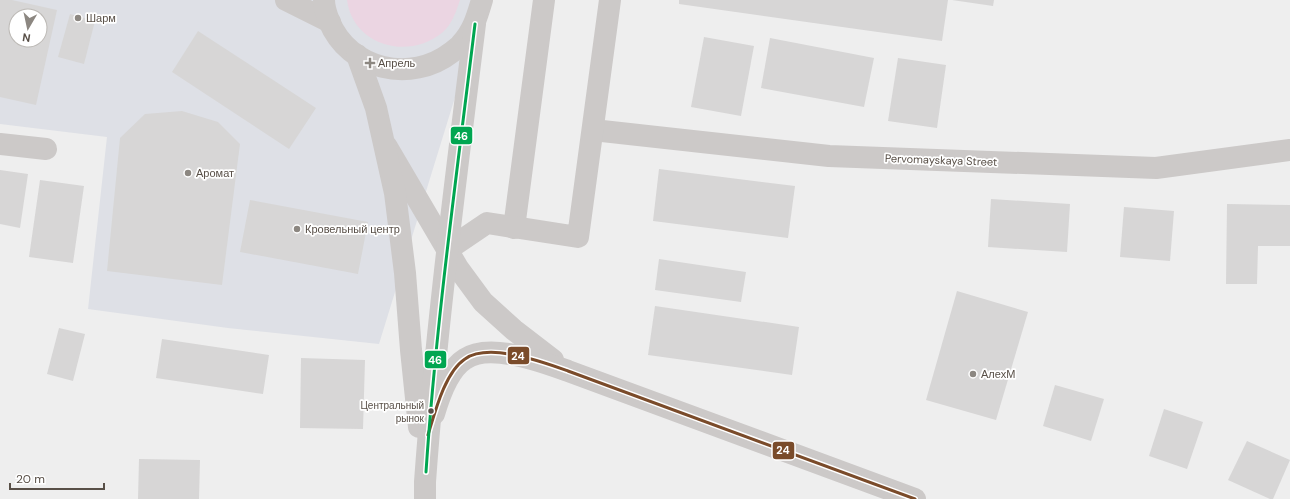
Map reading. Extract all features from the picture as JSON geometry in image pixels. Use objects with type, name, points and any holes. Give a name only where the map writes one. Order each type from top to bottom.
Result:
[{"type":"street","points":[[286,0],[330,22]]},
{"type":"street","points":[[324,0],[324,8],[334,32],[349,49],[370,63],[394,70],[418,68],[442,60],[461,44],[475,24]]},
{"type":"street","points":[[425,491],[434,367],[447,250],[475,24],[482,0]]},
{"type":"street","points":[[514,228],[544,0]]},
{"type":"street","points":[[447,250],[487,223],[578,237],[610,0]]},
{"type":"street","points":[[357,55],[376,108],[395,193],[405,273],[425,491]]},
{"type":"street","name":"Pervomayskaya Street","points":[[593,130],[829,156],[1156,168],[1290,150]]},
{"type":"street","points":[[0,144],[46,149]]},
{"type":"street","points":[[385,145],[458,268],[482,302],[514,330],[568,371]]},
{"type":"street","points":[[428,435],[442,390],[457,366],[464,359],[473,355],[490,353],[521,356],[568,371],[914,499]]},
{"type":"shaded area","points":[[0,0],[485,0],[379,344],[228,328],[88,309],[107,137],[0,124]]},
{"type":"shaded area","points":[[347,0],[460,0],[451,22],[443,32],[429,41],[414,46],[399,47],[384,44],[371,38],[360,28],[351,16]]},
{"type":"building","points":[[0,0],[12,0],[48,8],[57,10],[36,105],[0,97]]},
{"type":"building","points":[[679,0],[948,0],[942,41],[679,4]]},
{"type":"building","points":[[952,0],[994,0],[993,6]]},
{"type":"building","points":[[70,14],[95,21],[84,64],[58,57]]},
{"type":"building","points":[[198,31],[316,108],[289,149],[172,72]]},
{"type":"building","points":[[704,37],[754,46],[741,116],[691,107]]},
{"type":"building","points":[[770,38],[874,58],[864,107],[761,88]]},
{"type":"building","points":[[898,58],[946,65],[937,128],[888,121]]},
{"type":"building","points":[[182,111],[218,122],[240,144],[222,285],[107,271],[120,138],[145,114]]},
{"type":"building","points":[[659,169],[795,186],[788,238],[653,221]]},
{"type":"building","points":[[0,170],[28,174],[20,228],[0,224]]},
{"type":"building","points":[[40,180],[84,186],[73,263],[29,257]]},
{"type":"building","points":[[991,199],[1070,204],[1067,252],[988,247]]},
{"type":"building","points":[[250,200],[368,222],[358,274],[240,252]]},
{"type":"building","points":[[1227,204],[1290,205],[1290,246],[1258,246],[1257,284],[1226,284]]},
{"type":"building","points":[[1124,207],[1174,211],[1170,261],[1120,257]]},
{"type":"building","points":[[659,259],[746,272],[741,302],[655,290]]},
{"type":"building","points":[[957,291],[1028,312],[996,420],[926,400]]},
{"type":"building","points":[[655,306],[799,327],[792,375],[648,355]]},
{"type":"building","points":[[59,328],[85,334],[73,381],[47,374]]},
{"type":"building","points":[[162,339],[269,355],[263,394],[156,378]]},
{"type":"building","points":[[301,358],[365,360],[363,429],[300,428]]},
{"type":"building","points":[[1055,385],[1104,399],[1091,441],[1043,426]]},
{"type":"building","points":[[1164,409],[1203,422],[1187,469],[1149,456]]},
{"type":"building","points":[[1247,441],[1290,460],[1273,499],[1228,480]]},
{"type":"building","points":[[139,459],[200,460],[199,499],[138,499]]},
{"type":"transit line","name":"46","points":[[426,472],[441,304],[475,24]]},
{"type":"transit line","name":"24","points":[[428,435],[446,383],[458,365],[465,359],[475,354],[488,352],[502,353],[516,355],[557,367],[915,499]]},
{"type":"place","name":"Шарм","points":[[78,18]]},
{"type":"place","name":"Апрель","points":[[370,63]]},
{"type":"place","name":"Аромат","points":[[188,173]]},
{"type":"place","name":"Кровельный центр","points":[[297,229]]},
{"type":"place","name":"АлехМ","points":[[973,374]]},
{"type":"place","name":"Центральный рынок","points":[[431,411]]}]
